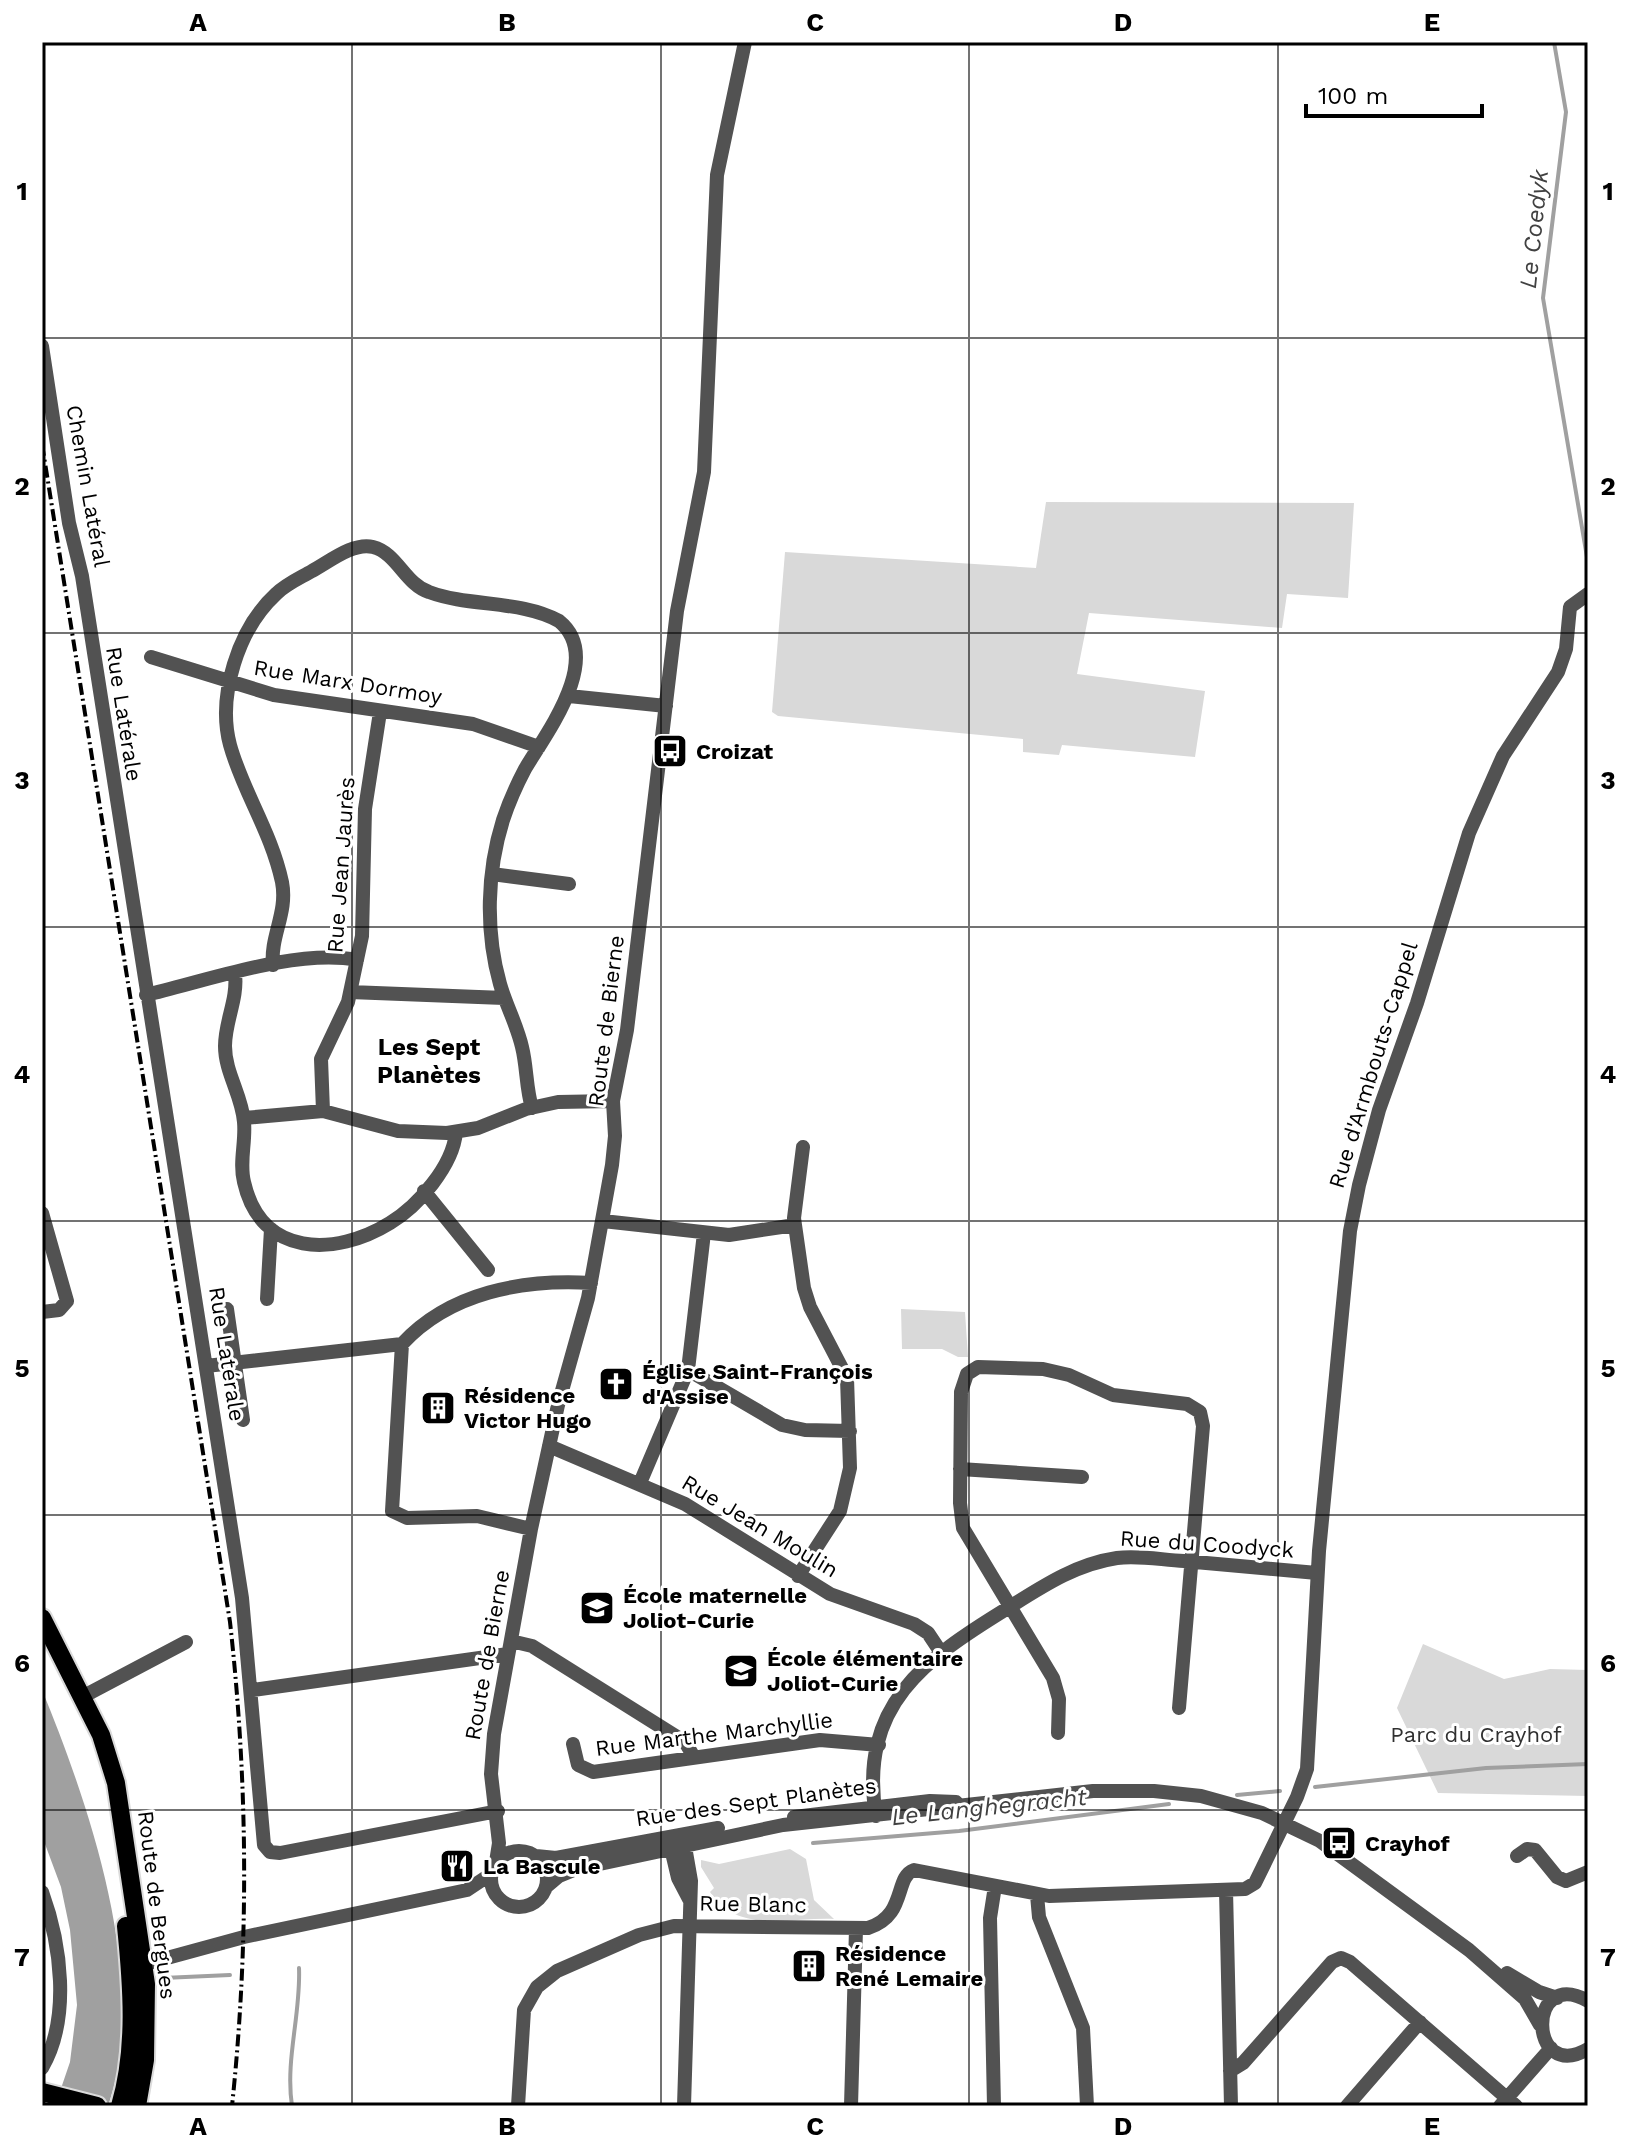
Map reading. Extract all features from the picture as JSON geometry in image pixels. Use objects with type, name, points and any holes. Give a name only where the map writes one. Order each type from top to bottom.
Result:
[{"type":"main road","name":"Route de Bergues","points":[[42,1618],[91,1715],[116,1783],[146,2037],[137,2106]]},
{"type":"main road","name":"Route de Bergues","points":[[120,2106],[129,2054],[136,1962]]},
{"type":"main road","points":[[48,2100],[97,2106]]},
{"type":"street","name":"Route de Bierne","points":[[494,1868],[500,1847],[493,1795],[493,1745],[531,1529],[591,1283],[615,1143],[613,1101],[624,1057],[682,579],[704,472],[710,293],[719,163],[745,42]]},
{"type":"street","name":"Chemin Latéral","points":[[42,346],[90,634]]},
{"type":"street","points":[[273,965],[273,952],[284,913],[284,891],[268,832],[230,744],[226,715],[230,684],[243,644],[273,597],[352,549],[369,546],[386,553],[424,591],[559,621],[568,629],[574,646],[569,696],[509,804],[492,874],[490,927],[504,998],[522,1045],[532,1108]]},
{"type":"street","name":"Rue d'Armbouts-Cappel","points":[[1226,1890],[1245,1889],[1255,1883],[1307,1769],[1317,1573],[1350,1231],[1367,1153],[1477,812],[1508,747],[1558,672],[1571,605],[1588,594]]},
{"type":"street","name":"Rue Latérale","points":[[90,634],[242,1598],[253,1690],[263,1841],[270,1852],[496,1811]]},
{"type":"street","name":"Rue Marx Dormoy","points":[[151,657],[230,684],[284,697],[480,726],[539,747]]},
{"type":"street","points":[[569,696],[666,706]]},
{"type":"street","name":"Rue Jean Jaurès","points":[[323,1111],[321,1059],[350,992],[363,918],[365,809],[380,712]]},
{"type":"street","points":[[492,874],[569,884]]},
{"type":"street","points":[[146,995],[322,956],[357,960]]},
{"type":"street","points":[[235,974],[225,1054],[244,1118],[244,1183],[256,1213],[271,1229],[289,1239],[312,1245],[343,1244],[390,1223],[424,1191],[450,1155],[456,1132]]},
{"type":"street","points":[[350,992],[504,998]]},
{"type":"street","points":[[244,1118],[323,1111],[406,1132],[456,1132],[564,1101],[613,1101]]},
{"type":"street","points":[[798,1576],[843,1505],[850,1476],[847,1378],[807,1302],[795,1225],[803,1147]]},
{"type":"street","points":[[424,1191],[488,1270]]},
{"type":"street","points":[[42,1213],[67,1301],[61,1310],[42,1312]]},
{"type":"street","points":[[603,1221],[704,1233],[742,1234],[795,1225]]},
{"type":"street","points":[[267,1299],[271,1229]]},
{"type":"street","points":[[640,1483],[688,1370],[704,1233]]},
{"type":"street","points":[[206,1366],[402,1344],[424,1325],[482,1292],[591,1283]]},
{"type":"street","points":[[227,1309],[243,1420]]},
{"type":"street","points":[[402,1344],[392,1511],[411,1518],[477,1516],[531,1529]]},
{"type":"street","points":[[1058,1733],[1055,1683],[966,1535],[960,1510],[960,1397],[969,1371],[983,1366],[1049,1370],[1069,1375],[1113,1395],[1197,1409],[1203,1426],[1179,1708]]},
{"type":"street","points":[[688,1370],[782,1425],[800,1430],[850,1431]]},
{"type":"street","name":"Rue Jean Moulin","points":[[549,1446],[640,1483],[695,1510],[798,1576],[849,1603],[919,1626],[940,1651]]},
{"type":"street","points":[[960,1469],[1082,1477]]},
{"type":"street","name":"Rue du Coodyck","points":[[875,1811],[873,1780],[879,1745],[890,1712],[903,1690],[940,1651],[1069,1571],[1099,1561],[1132,1557],[1317,1573]]},
{"type":"street","points":[[82,1697],[186,1642]]},
{"type":"street","points":[[253,1690],[510,1647],[532,1646],[685,1742],[694,1757]]},
{"type":"street","name":"Rue Marthe Marchyllie","points":[[573,1744],[576,1763],[581,1769],[593,1772],[820,1740],[879,1745]]},
{"type":"street","name":"Rue des Sept Planètes","points":[[529,1854],[556,1858],[875,1811],[1093,1791],[1154,1791],[1213,1799],[1285,1822],[1333,1850],[1469,1950]]},
{"type":"street","name":"Route de Bierne","points":[[496,1811],[508,1836],[529,1854]]},
{"type":"street","points":[[677,1840],[678,1878],[689,1899],[684,2106]]},
{"type":"street","name":"Rue des Sept Planètes","points":[[546,1887],[559,1876],[576,1869],[677,1840]]},
{"type":"street","points":[[1517,1856],[1527,1849],[1535,1850],[1564,1881],[1575,1880],[1588,1872]]},
{"type":"street","points":[[136,1962],[467,1890],[506,1854],[529,1854],[546,1872],[546,1887],[540,1898],[525,1907],[510,1906],[500,1899],[492,1886],[494,1868]]},
{"type":"street","name":"Rue Blanc","points":[[518,2106],[520,2031],[529,1998],[552,1974],[639,1935],[688,1924],[856,1929],[876,1926],[891,1914],[906,1875],[911,1871],[995,1886]]},
{"type":"street","points":[[994,2106],[990,1913],[995,1886],[1037,1895],[1226,1890],[1231,2106]]},
{"type":"street","points":[[42,1892],[52,1930],[59,1994],[54,2040],[42,2068]]},
{"type":"street","points":[[405,1905],[479,1895],[500,1899]]},
{"type":"street","points":[[1037,1895],[1041,1921],[1083,2028],[1087,2106]]},
{"type":"street","points":[[851,2106],[856,1929]]},
{"type":"street","points":[[1469,1950],[1532,1989],[1557,1998],[1581,1998],[1588,1987]]},
{"type":"street","points":[[1469,1950],[1525,1999],[1551,2048],[1563,2054],[1586,2052]]},
{"type":"street","points":[[1230,2071],[1240,2066],[1339,1958],[1350,1962],[1420,2022],[1508,2103],[1551,2048]]},
{"type":"street","points":[[1540,2025],[1544,2011],[1557,1998]]},
{"type":"street","points":[[1347,2106],[1420,2022]]},
{"type":"green space","points":[[1046,502],[1354,503],[1348,598],[1287,594],[1282,628],[1089,613],[1077,674],[1205,691],[1195,757],[1062,745],[1059,755],[1023,752],[1023,739],[778,716],[772,712],[785,552],[1036,568]]},
{"type":"green space","points":[[901,1309],[965,1312],[968,1357],[958,1357],[942,1349],[902,1349]]},
{"type":"green space","name":"Parc du Crayhof","points":[[1423,1644],[1504,1679],[1550,1669],[1588,1670],[1588,1796],[1438,1793],[1397,1708]]},
{"type":"green space","points":[[790,1849],[806,1859],[814,1900],[834,1919],[750,1919],[735,1914],[710,1892],[714,1888],[701,1867],[701,1860],[719,1864]]},
{"type":"shaded area","points":[[42,1690],[95,1840],[109,1895],[118,1951],[122,2006],[119,2058],[108,2106],[55,2106],[70,2062],[77,2005],[70,1930],[61,1887],[42,1836]]},
{"type":"waterway","name":"Le Coedyk","points":[[1554,42],[1566,112],[1543,298],[1588,563]]},
{"type":"waterway","name":"Le Langhegracht","points":[[1315,1787],[1486,1768],[1588,1764]]},
{"type":"waterway","name":"Le Langhegracht","points":[[1237,1795],[1280,1791]]},
{"type":"waterway","name":"Le Langhegracht","points":[[813,1843],[959,1831],[1169,1804]]},
{"type":"waterway","points":[[292,2106],[290,2072],[299,1968]]},
{"type":"waterway","name":"Le Langhegracht","points":[[163,1978],[230,1975]]},
{"type":"railway","points":[[42,444],[230,1622],[240,1743],[244,1864],[244,1925],[232,2106]]},
{"type":"place","name":"Croizat","points":[[670,751]]},
{"type":"place","name":"Église Saint-François d'Assise","points":[[616,1384]]},
{"type":"place","name":"Résidence Victor Hugo","points":[[438,1408]]},
{"type":"place","name":"École maternelle Joliot-Curie","points":[[597,1608]]},
{"type":"place","name":"École élémentaire Joliot-Curie","points":[[741,1671]]},
{"type":"place","name":"Crayhof","points":[[1339,1843]]},
{"type":"place","name":"La Bascule","points":[[457,1866]]},
{"type":"place","name":"Résidence René Lemaire","points":[[809,1966]]},
{"type":"district","name":"Les Sept Planètes","points":[[429,1061]]}]
